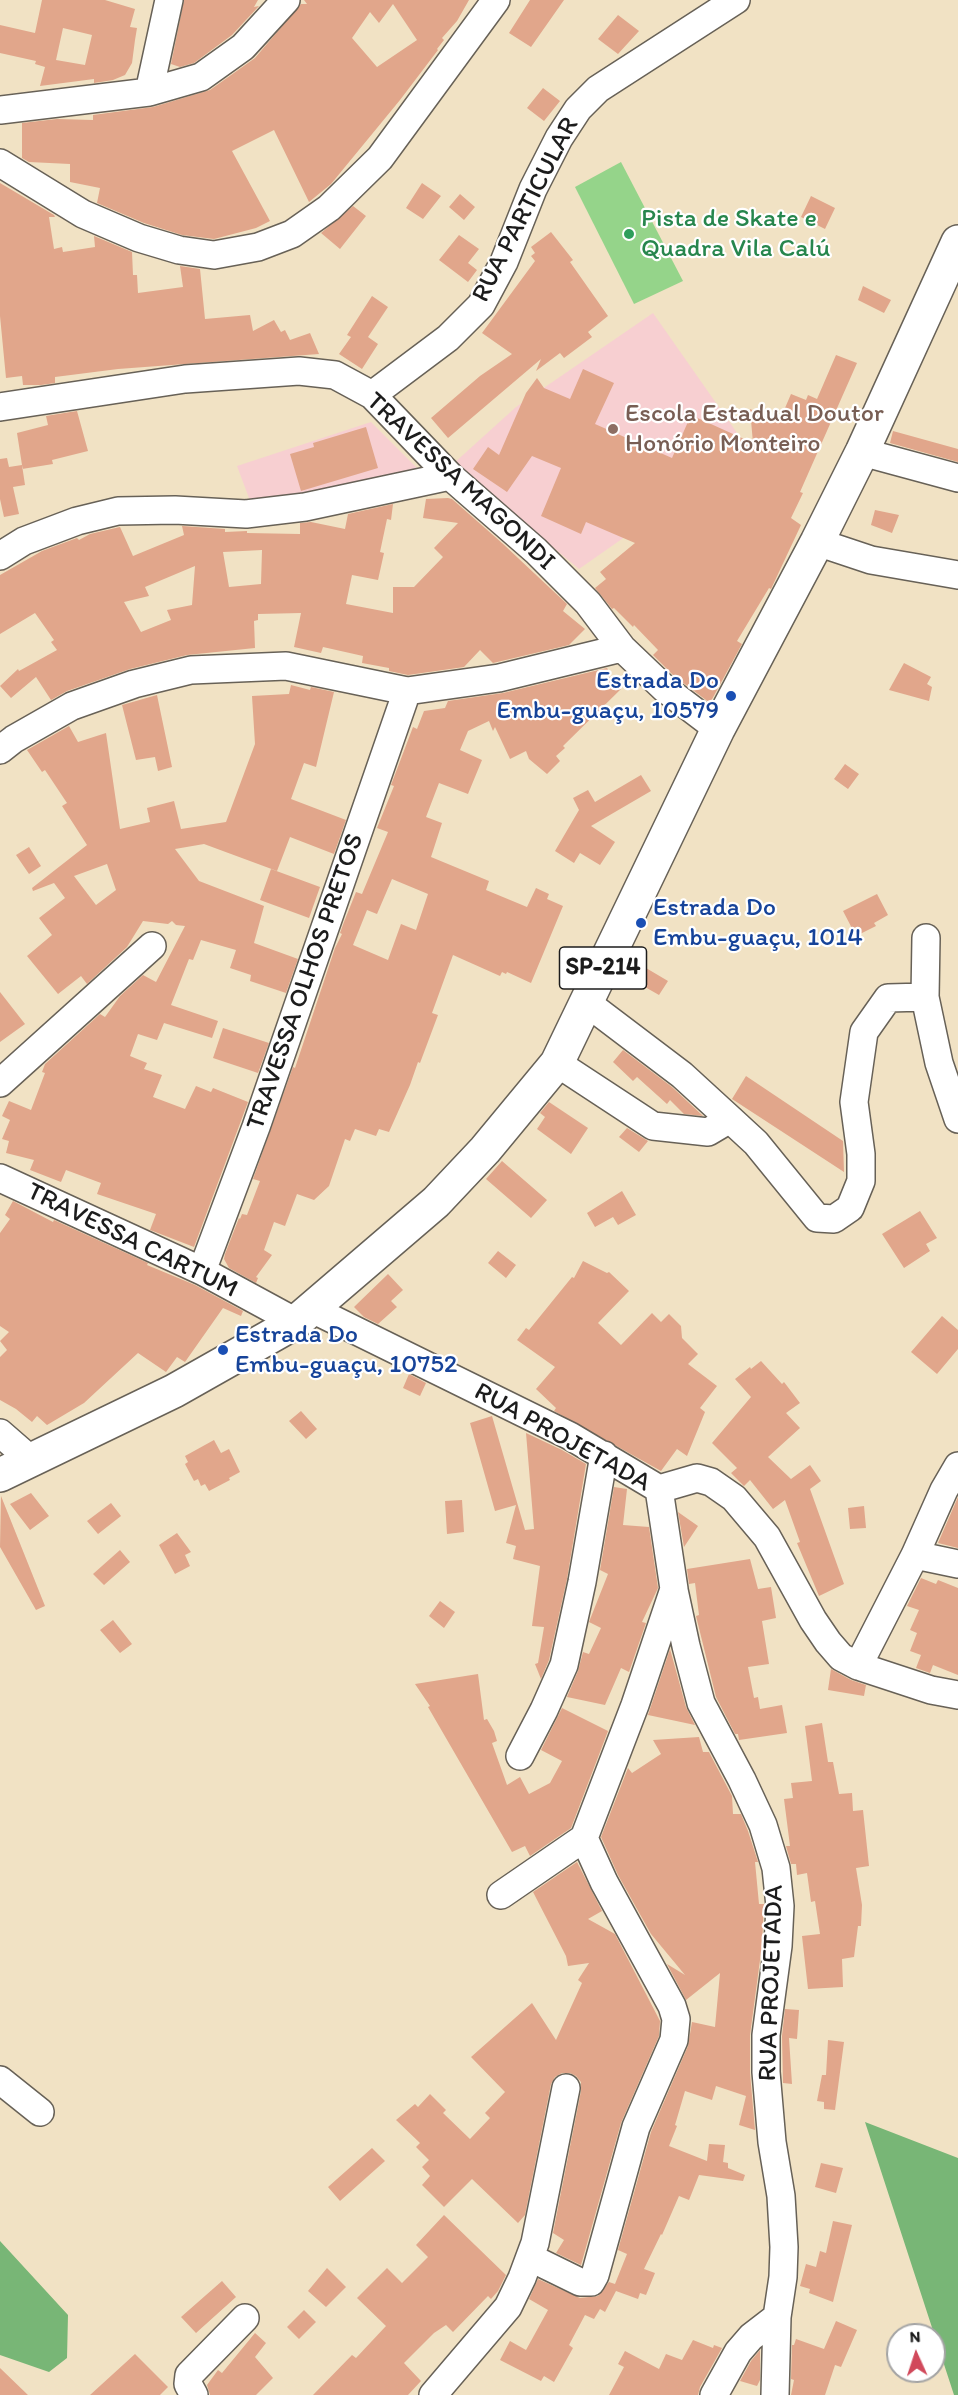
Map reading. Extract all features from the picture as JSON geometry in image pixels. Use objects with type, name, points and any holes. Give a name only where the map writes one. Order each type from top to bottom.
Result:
[{"type":"main road","name":"SP-214","points":[[0,1475],[174,1391],[304,1315],[436,1202],[485,1150],[557,1064],[718,729],[862,452],[958,242]]},
{"type":"street","points":[[149,92],[169,0]]},
{"type":"street","points":[[0,110],[149,92],[201,77],[243,47],[286,0]]},
{"type":"street","points":[[0,164],[83,214],[139,238],[202,254],[224,254],[258,247],[292,234],[329,208],[380,158],[496,0]]},
{"type":"street","name":"RUA PARTICULAR","points":[[372,395],[448,338],[481,305],[504,262],[533,189],[559,138],[578,109],[625,70],[736,0]]},
{"type":"street","name":"TRAVESSA MAGONDI","points":[[0,407],[185,379],[299,371],[335,375],[372,395],[450,476],[536,550],[588,603],[622,648],[664,688],[718,729]]},
{"type":"street","points":[[862,452],[958,478]]},
{"type":"street","points":[[0,556],[24,541],[77,520],[118,511],[246,514],[305,507],[450,476]]},
{"type":"street","points":[[817,542],[871,560],[958,575]]},
{"type":"street","points":[[0,750],[14,739],[72,706],[134,684],[191,670],[286,666],[407,691],[499,678],[622,648]]},
{"type":"street","name":"TRAVESSA OLHOS PRETOS","points":[[202,1271],[256,1126],[407,691]]},
{"type":"street","points":[[926,938],[926,997],[939,1064],[958,1119]]},
{"type":"street","points":[[0,1083],[152,946]]},
{"type":"street","points":[[586,1003],[682,1075],[756,1143],[817,1218],[834,1219],[850,1208],[861,1181],[861,1154],[855,1102],[864,1032],[888,998],[926,997]]},
{"type":"street","points":[[557,1064],[653,1126],[708,1131],[730,1119]]},
{"type":"street","name":"TRAVESSA CARTUM","points":[[0,1178],[304,1315]]},
{"type":"street","name":"RUA PROJETADA","points":[[304,1315],[604,1455],[659,1490],[674,1589],[701,1703],[759,1816],[776,1868],[780,1906],[779,1926],[766,2035],[771,2142],[781,2196],[784,2247],[783,2277],[777,2317],[775,2395]]},
{"type":"street","points":[[0,1433],[32,1460]]},
{"type":"street","points":[[520,1756],[564,1665],[582,1582],[604,1455]]},
{"type":"street","points":[[858,1666],[958,1466]]},
{"type":"street","points":[[659,1490],[697,1478],[711,1482],[734,1498],[767,1537],[828,1642],[841,1657],[858,1666],[931,1690],[958,1695]]},
{"type":"street","points":[[915,1555],[958,1564]]},
{"type":"street","name":"RUA PROJETADA","points":[[584,1838],[634,1705],[674,1589]]},
{"type":"street","points":[[501,1895],[584,1838],[604,1882],[672,2006],[676,2029],[674,2040],[636,2127],[591,2282],[580,2282],[531,2258]]},
{"type":"street","points":[[0,2080],[40,2112]]},
{"type":"street","points":[[434,2395],[508,2307],[531,2258],[566,2088]]},
{"type":"street","points":[[714,2395],[738,2352],[751,2337],[777,2317]]},
{"type":"street","points":[[194,2395],[188,2384],[189,2375],[245,2318]]},
{"type":"shaded area","name":"Escola Estadual Doutor Honório Monteiro","points":[[653,313],[749,450],[579,569],[453,464],[516,407]]},
{"type":"shaded area","points":[[371,422],[417,468],[252,506],[237,466]]},
{"type":"green space","name":"Pista de Skate e Quadra Vila Calú","points":[[621,162],[683,281],[634,304],[575,187]]},
{"type":"green space","points":[[865,2122],[958,2158],[958,2395],[954,2395],[946,2370],[946,2323],[931,2323]]},
{"type":"green space","points":[[0,2241],[68,2315],[67,2358],[49,2372],[0,2355]]},
{"type":"building","points":[[42,0],[105,0],[135,9],[130,27],[137,28],[132,63],[125,75],[113,80],[94,83],[94,79],[40,86],[45,67],[35,64],[36,61],[0,53],[0,25],[35,33]],"holes":[[[63,28],[92,35],[85,65],[56,60]]]},
{"type":"building","points":[[184,0],[258,0],[254,7],[259,6],[232,35],[194,63],[180,67],[171,64]]},
{"type":"building","points":[[304,0],[469,0],[457,21],[442,38],[444,40],[438,50],[400,100],[331,184],[309,202],[274,130],[232,151],[270,221],[256,228],[214,239],[182,235],[144,223],[97,203],[100,188],[70,182],[70,164],[29,162],[22,158],[22,123],[57,119],[93,120],[93,115],[153,107],[210,90],[255,58],[301,4],[307,4]],"holes":[[[393,4],[417,40],[377,67],[352,38],[370,12],[379,23]]]},
{"type":"building","points":[[530,0],[564,0],[531,47],[509,33]]},
{"type":"building","points":[[618,15],[639,31],[618,54],[598,39]]},
{"type":"building","points":[[543,88],[560,101],[544,121],[527,108]]},
{"type":"building","points":[[0,183],[54,215],[55,217],[49,217],[54,249],[62,247],[63,252],[95,247],[94,236],[132,252],[133,275],[137,275],[138,293],[183,287],[180,266],[200,269],[205,319],[250,315],[253,331],[274,320],[281,332],[285,330],[290,340],[310,333],[319,354],[118,369],[55,377],[55,383],[41,385],[23,385],[22,376],[6,378],[0,316]]},
{"type":"building","points":[[422,183],[441,196],[423,219],[406,208]]},
{"type":"building","points":[[460,194],[475,207],[464,220],[449,207]]},
{"type":"building","points":[[811,196],[835,208],[825,229],[801,217]]},
{"type":"building","points":[[353,206],[366,216],[340,249],[321,233]]},
{"type":"building","points":[[551,232],[573,260],[570,262],[608,316],[588,332],[592,337],[564,358],[560,353],[536,371],[541,359],[448,438],[431,418],[480,376],[512,354],[482,333],[535,261],[531,256],[535,253],[531,247]]},
{"type":"building","points":[[459,235],[479,249],[468,263],[477,270],[468,282],[439,260]]},
{"type":"building","points":[[863,286],[891,300],[884,313],[858,300]]},
{"type":"building","points":[[372,296],[388,307],[368,337],[378,344],[362,369],[339,354],[351,337],[347,335]]},
{"type":"building","points":[[836,355],[857,363],[800,492],[803,493],[791,518],[801,525],[771,589],[769,588],[737,641],[742,644],[710,703],[674,676],[653,655],[658,650],[634,625],[633,627],[614,608],[612,609],[595,588],[606,579],[600,572],[635,543],[586,522],[581,534],[541,516],[561,468],[532,456],[507,492],[473,469],[488,447],[499,455],[526,393],[537,378],[544,388],[570,399],[583,369],[614,383],[595,424],[672,458],[691,415],[753,443],[750,409],[779,422],[791,394],[806,400],[808,395],[817,399]]},
{"type":"building","points":[[77,411],[88,451],[52,460],[53,464],[23,469],[25,485],[13,487],[19,514],[4,517],[0,499],[0,459],[7,458],[9,467],[22,465],[17,433],[48,425],[46,416]]},
{"type":"building","points":[[366,427],[378,468],[301,491],[290,454],[314,447],[313,443]]},
{"type":"building","points":[[893,431],[958,449],[958,462],[890,443]]},
{"type":"building","points":[[426,499],[452,499],[567,604],[563,611],[585,629],[569,645],[493,663],[480,650],[464,667],[408,675],[389,671],[389,668],[362,663],[363,656],[323,647],[321,653],[294,647],[301,613],[258,614],[258,620],[254,621],[255,648],[187,655],[130,669],[67,691],[51,700],[36,677],[11,698],[0,686],[18,669],[19,671],[57,650],[51,642],[54,640],[35,613],[0,634],[0,575],[42,551],[77,538],[79,540],[90,534],[120,527],[133,556],[184,535],[182,526],[225,529],[225,532],[300,534],[300,523],[311,522],[345,529],[348,514],[393,504],[391,520],[387,519],[380,552],[384,553],[378,580],[352,575],[346,604],[393,613],[393,587],[414,587],[443,557],[434,548],[458,523],[423,518]],"holes":[[[262,550],[261,584],[229,587],[223,552]],[[195,566],[192,605],[167,610],[171,620],[141,632],[124,602],[149,596],[145,587]]]},
{"type":"building","points":[[875,510],[899,515],[892,533],[871,525]]},
{"type":"building","points":[[904,663],[931,677],[927,684],[932,687],[929,701],[889,690]]},
{"type":"building","points":[[607,668],[610,673],[607,675],[621,689],[563,746],[565,748],[556,756],[560,761],[547,774],[529,759],[526,751],[510,759],[495,727],[493,731],[489,721],[468,731],[460,750],[482,760],[468,794],[439,783],[426,817],[442,823],[431,857],[489,881],[486,890],[527,907],[536,888],[549,894],[547,899],[563,906],[531,983],[507,972],[506,974],[502,972],[500,976],[453,955],[432,1013],[438,1015],[420,1063],[418,1062],[389,1132],[379,1129],[376,1136],[355,1129],[350,1141],[345,1139],[329,1186],[314,1200],[297,1194],[285,1226],[274,1222],[264,1250],[272,1255],[256,1277],[258,1278],[256,1283],[229,1268],[224,1259],[225,1254],[239,1218],[242,1214],[247,1215],[260,1181],[253,1179],[293,1067],[295,1068],[335,948],[342,934],[340,933],[344,922],[356,892],[362,894],[388,832],[377,828],[394,786],[391,785],[413,727],[417,729],[424,711],[445,708],[448,701],[503,693]],"holes":[[[392,879],[428,894],[416,930],[401,924],[388,960],[353,945],[367,910],[377,914]]]},
{"type":"building","points":[[291,685],[310,690],[311,687],[334,692],[316,767],[304,763],[291,799],[346,820],[334,854],[290,837],[277,871],[204,844],[175,849],[199,881],[264,906],[254,943],[298,959],[286,993],[250,981],[251,975],[230,968],[236,950],[201,940],[193,960],[189,959],[171,1005],[218,1021],[212,1038],[164,1023],[157,1040],[138,1034],[130,1056],[147,1063],[144,1069],[162,1075],[153,1097],[185,1109],[196,1086],[211,1092],[213,1088],[248,1102],[194,1247],[150,1230],[156,1214],[97,1194],[101,1183],[66,1170],[61,1182],[30,1170],[34,1160],[6,1153],[9,1141],[2,1139],[10,1120],[2,1116],[9,1101],[31,1110],[45,1073],[42,1072],[45,1064],[100,1014],[105,1017],[120,996],[143,975],[156,982],[185,926],[176,925],[172,921],[168,924],[143,921],[127,947],[87,984],[81,976],[58,994],[27,956],[52,935],[39,918],[65,898],[54,883],[33,891],[32,888],[87,845],[62,806],[67,803],[45,770],[42,772],[27,750],[69,726],[78,742],[106,733],[120,829],[150,822],[147,808],[174,801],[181,829],[226,822],[255,744],[252,696],[289,694]],"holes":[[[107,864],[116,890],[96,905],[74,876]]]},
{"type":"building","points":[[157,695],[172,767],[158,771],[155,757],[136,760],[122,705]]},
{"type":"building","points":[[845,764],[859,774],[848,789],[834,779]]},
{"type":"building","points":[[641,775],[651,791],[591,826],[615,842],[600,865],[580,853],[574,863],[555,851],[579,810],[573,798],[588,790],[595,802]]},
{"type":"building","points":[[29,847],[41,866],[29,874],[16,855]]},
{"type":"building","points":[[271,869],[320,887],[309,918],[260,900]]},
{"type":"building","points":[[877,894],[888,915],[874,923],[876,926],[856,936],[843,911]]},
{"type":"building","points":[[646,968],[668,981],[659,995],[638,983]]},
{"type":"building","points":[[0,992],[25,1024],[0,1042]]},
{"type":"building","points":[[223,1028],[269,1043],[258,1073],[213,1058]]},
{"type":"building","points":[[623,1050],[672,1087],[703,1116],[684,1114],[670,1100],[667,1104],[637,1077],[633,1081],[613,1062]]},
{"type":"building","points":[[746,1076],[843,1141],[844,1172],[732,1099]]},
{"type":"building","points":[[549,1102],[588,1128],[571,1154],[537,1129],[545,1117],[540,1113]]},
{"type":"building","points":[[627,1128],[648,1141],[639,1152],[619,1137]]},
{"type":"building","points":[[502,1161],[547,1200],[531,1218],[486,1179]]},
{"type":"building","points":[[622,1191],[636,1215],[618,1225],[613,1217],[595,1227],[587,1213]]},
{"type":"building","points":[[13,1201],[53,1222],[54,1220],[148,1263],[147,1265],[195,1285],[243,1311],[241,1316],[223,1308],[185,1362],[177,1357],[166,1372],[138,1353],[84,1403],[47,1425],[37,1416],[32,1422],[0,1400],[0,1357],[7,1350],[0,1341],[9,1332],[0,1326],[0,1233],[10,1219],[5,1215]]},
{"type":"building","points":[[920,1211],[937,1238],[926,1244],[930,1251],[904,1268],[882,1234]]},
{"type":"building","points":[[498,1251],[516,1265],[506,1278],[488,1263]]},
{"type":"building","points":[[583,1261],[609,1272],[629,1291],[598,1323],[621,1345],[652,1313],[661,1322],[669,1314],[681,1326],[682,1338],[698,1354],[688,1364],[717,1386],[700,1408],[705,1412],[687,1456],[677,1449],[661,1471],[554,1411],[556,1408],[536,1389],[555,1367],[517,1340],[526,1328],[529,1330],[572,1277],[574,1278]]},
{"type":"building","points":[[388,1274],[403,1290],[391,1301],[397,1307],[378,1324],[364,1317],[354,1307]]},
{"type":"building","points":[[942,1316],[958,1330],[958,1349],[937,1374],[911,1352]]},
{"type":"building","points":[[761,1361],[782,1384],[784,1382],[800,1403],[786,1413],[800,1428],[768,1457],[791,1479],[810,1465],[821,1481],[810,1489],[844,1584],[819,1596],[797,1543],[800,1542],[785,1500],[773,1509],[750,1480],[744,1486],[731,1473],[737,1468],[712,1443],[751,1397],[735,1379]]},
{"type":"building","points":[[409,1374],[426,1383],[420,1396],[403,1388]]},
{"type":"building","points":[[301,1411],[317,1429],[306,1439],[289,1421]]},
{"type":"building","points":[[492,1416],[525,1530],[534,1529],[526,1433],[586,1464],[567,1579],[549,1660],[541,1679],[535,1664],[538,1663],[544,1627],[532,1626],[540,1566],[513,1559],[516,1546],[506,1543],[516,1505],[495,1511],[470,1423]]},
{"type":"building","points":[[214,1440],[221,1453],[229,1449],[240,1472],[209,1491],[205,1484],[201,1486],[198,1479],[194,1481],[185,1464],[188,1462],[185,1456]]},
{"type":"building","points":[[614,1487],[627,1489],[623,1525],[649,1527],[658,1588],[642,1622],[646,1623],[629,1672],[621,1668],[605,1705],[567,1697],[583,1652],[589,1654],[601,1628],[589,1622],[608,1574],[600,1570]]},
{"type":"building","points":[[31,1493],[49,1516],[30,1530],[10,1504]]},
{"type":"building","points":[[1,1496],[45,1606],[36,1610],[0,1547]]},
{"type":"building","points":[[958,1497],[958,1548],[938,1543]]},
{"type":"building","points":[[462,1500],[464,1532],[447,1534],[445,1501]]},
{"type":"building","points":[[111,1503],[121,1516],[98,1534],[87,1521]]},
{"type":"building","points":[[864,1506],[866,1528],[850,1529],[848,1508]]},
{"type":"building","points":[[678,1512],[698,1526],[684,1547]]},
{"type":"building","points":[[177,1533],[191,1552],[185,1555],[190,1566],[175,1574],[159,1545]]},
{"type":"building","points":[[120,1550],[130,1562],[104,1585],[93,1574]]},
{"type":"building","points":[[750,1559],[758,1589],[771,1587],[776,1618],[762,1621],[769,1664],[748,1667],[754,1698],[758,1697],[760,1709],[782,1705],[787,1733],[739,1740],[738,1734],[735,1734],[716,1697],[696,1616],[699,1615],[695,1583],[689,1584],[687,1569]]},
{"type":"building","points":[[921,1578],[936,1584],[938,1580],[958,1588],[958,1675],[933,1665],[930,1673],[916,1668],[921,1655],[910,1651],[917,1633],[910,1630],[919,1610],[907,1606]]},
{"type":"building","points":[[440,1601],[455,1612],[444,1628],[429,1616]]},
{"type":"building","points":[[113,1620],[132,1644],[120,1653],[100,1630]]},
{"type":"building","points":[[670,1649],[686,1707],[695,1725],[648,1715]]},
{"type":"building","points":[[831,1669],[866,1685],[864,1696],[828,1690]]},
{"type":"building","points":[[478,1674],[484,1720],[487,1719],[494,1731],[497,1741],[492,1743],[507,1785],[520,1777],[529,1794],[550,1783],[562,1761],[541,1750],[562,1708],[608,1731],[571,1828],[530,1856],[525,1846],[512,1852],[428,1707],[430,1706],[415,1684]]},
{"type":"building","points":[[822,1723],[828,1762],[833,1762],[839,1794],[852,1793],[853,1811],[863,1810],[869,1866],[856,1868],[862,1905],[861,1926],[858,1926],[854,1957],[842,1959],[843,1987],[808,1989],[802,1936],[820,1934],[815,1901],[811,1902],[807,1873],[797,1875],[796,1864],[791,1864],[786,1846],[790,1846],[784,1799],[793,1798],[791,1783],[812,1781],[805,1726]]},
{"type":"building","points":[[699,1737],[703,1752],[709,1752],[732,1796],[733,1814],[741,1814],[748,1831],[758,1862],[755,1862],[759,1904],[764,1904],[762,1945],[750,2035],[750,2073],[755,2130],[739,2125],[746,2096],[716,2086],[712,2100],[685,2091],[675,2125],[677,2126],[669,2146],[707,2161],[709,2144],[725,2145],[723,2162],[728,2163],[728,2168],[745,2175],[743,2181],[699,2175],[689,2200],[679,2196],[644,2269],[655,2273],[646,2295],[640,2293],[638,2299],[616,2291],[605,2312],[600,2309],[594,2319],[585,2315],[569,2345],[573,2348],[554,2382],[544,2376],[541,2381],[500,2360],[510,2341],[526,2350],[548,2310],[529,2299],[538,2279],[580,2298],[598,2296],[609,2282],[615,2284],[627,2254],[618,2250],[651,2132],[688,2046],[692,2022],[715,2027],[720,1973],[686,2000],[667,1964],[685,1975],[651,1934],[618,1875],[601,1837],[628,1768],[632,1773],[661,1754],[653,1740]]},
{"type":"building","points":[[577,1862],[602,1911],[588,1919],[615,1934],[660,2021],[659,2036],[621,2123],[581,2265],[556,2253],[564,2240],[553,2233],[581,2091],[581,2082],[576,2076],[562,2073],[555,2077],[551,2084],[525,2215],[518,2223],[472,2179],[444,2207],[422,2185],[430,2176],[422,2167],[429,2160],[416,2147],[420,2143],[396,2120],[415,2104],[418,2107],[430,2094],[446,2110],[443,2113],[470,2139],[490,2118],[485,2113],[505,2092],[471,2057],[532,2003],[556,2040],[582,1983],[578,1980],[589,1963],[568,1966],[566,1956],[533,1892]]},
{"type":"building","points":[[785,2009],[799,2010],[797,2039],[789,2038],[792,2084],[783,2083],[782,2036]]},
{"type":"building","points":[[828,2040],[844,2042],[835,2110],[824,2109],[824,2102],[817,2101],[822,2075],[826,2075]]},
{"type":"building","points":[[372,2148],[385,2161],[340,2201],[328,2187]]},
{"type":"building","points":[[821,2163],[843,2168],[836,2193],[815,2187]]},
{"type":"building","points":[[444,2215],[506,2275],[498,2291],[491,2299],[488,2296],[453,2332],[446,2325],[434,2333],[404,2363],[421,2381],[408,2395],[313,2395],[352,2355],[356,2358],[386,2326],[357,2298],[387,2268],[402,2283],[428,2257],[416,2245]]},
{"type":"building","points":[[833,2221],[852,2225],[833,2302],[809,2293],[810,2289],[800,2286],[806,2264],[816,2267],[820,2251],[826,2253]]},
{"type":"building","points":[[327,2268],[346,2287],[326,2307],[308,2291]]},
{"type":"building","points":[[222,2281],[236,2297],[196,2333],[181,2317]]},
{"type":"building","points":[[304,2310],[316,2322],[299,2339],[287,2327]]},
{"type":"building","points":[[836,2321],[857,2330],[841,2367],[835,2365],[825,2395],[791,2395],[794,2380],[791,2379],[792,2345],[796,2339],[824,2349]]},
{"type":"building","points":[[255,2333],[266,2343],[255,2357],[273,2378],[256,2395],[210,2395],[207,2385],[218,2370],[222,2373]]},
{"type":"building","points":[[693,2340],[713,2348],[714,2345],[722,2348],[700,2387],[698,2395],[609,2395],[624,2367],[618,2364],[625,2351],[659,2369],[666,2354],[682,2360]]},
{"type":"building","points":[[760,2350],[760,2380],[757,2386],[740,2381],[751,2361]]},
{"type":"building","points":[[135,2354],[168,2387],[160,2395],[90,2395]]},
{"type":"building","points":[[0,2368],[28,2395],[0,2395]]},
{"type":"place","name":"Pista de Skate e Quadra Vila Calú","points":[[629,234]]},
{"type":"place","name":"Escola Estadual Doutor Honório Monteiro","points":[[613,429]]},
{"type":"place","name":"Estrada Do Embu-guaçu, 10579","points":[[731,696]]},
{"type":"place","name":"Estrada Do Embu-guaçu, 1014","points":[[641,923]]},
{"type":"place","name":"Estrada Do Embu-guaçu, 10752","points":[[223,1350]]}]
